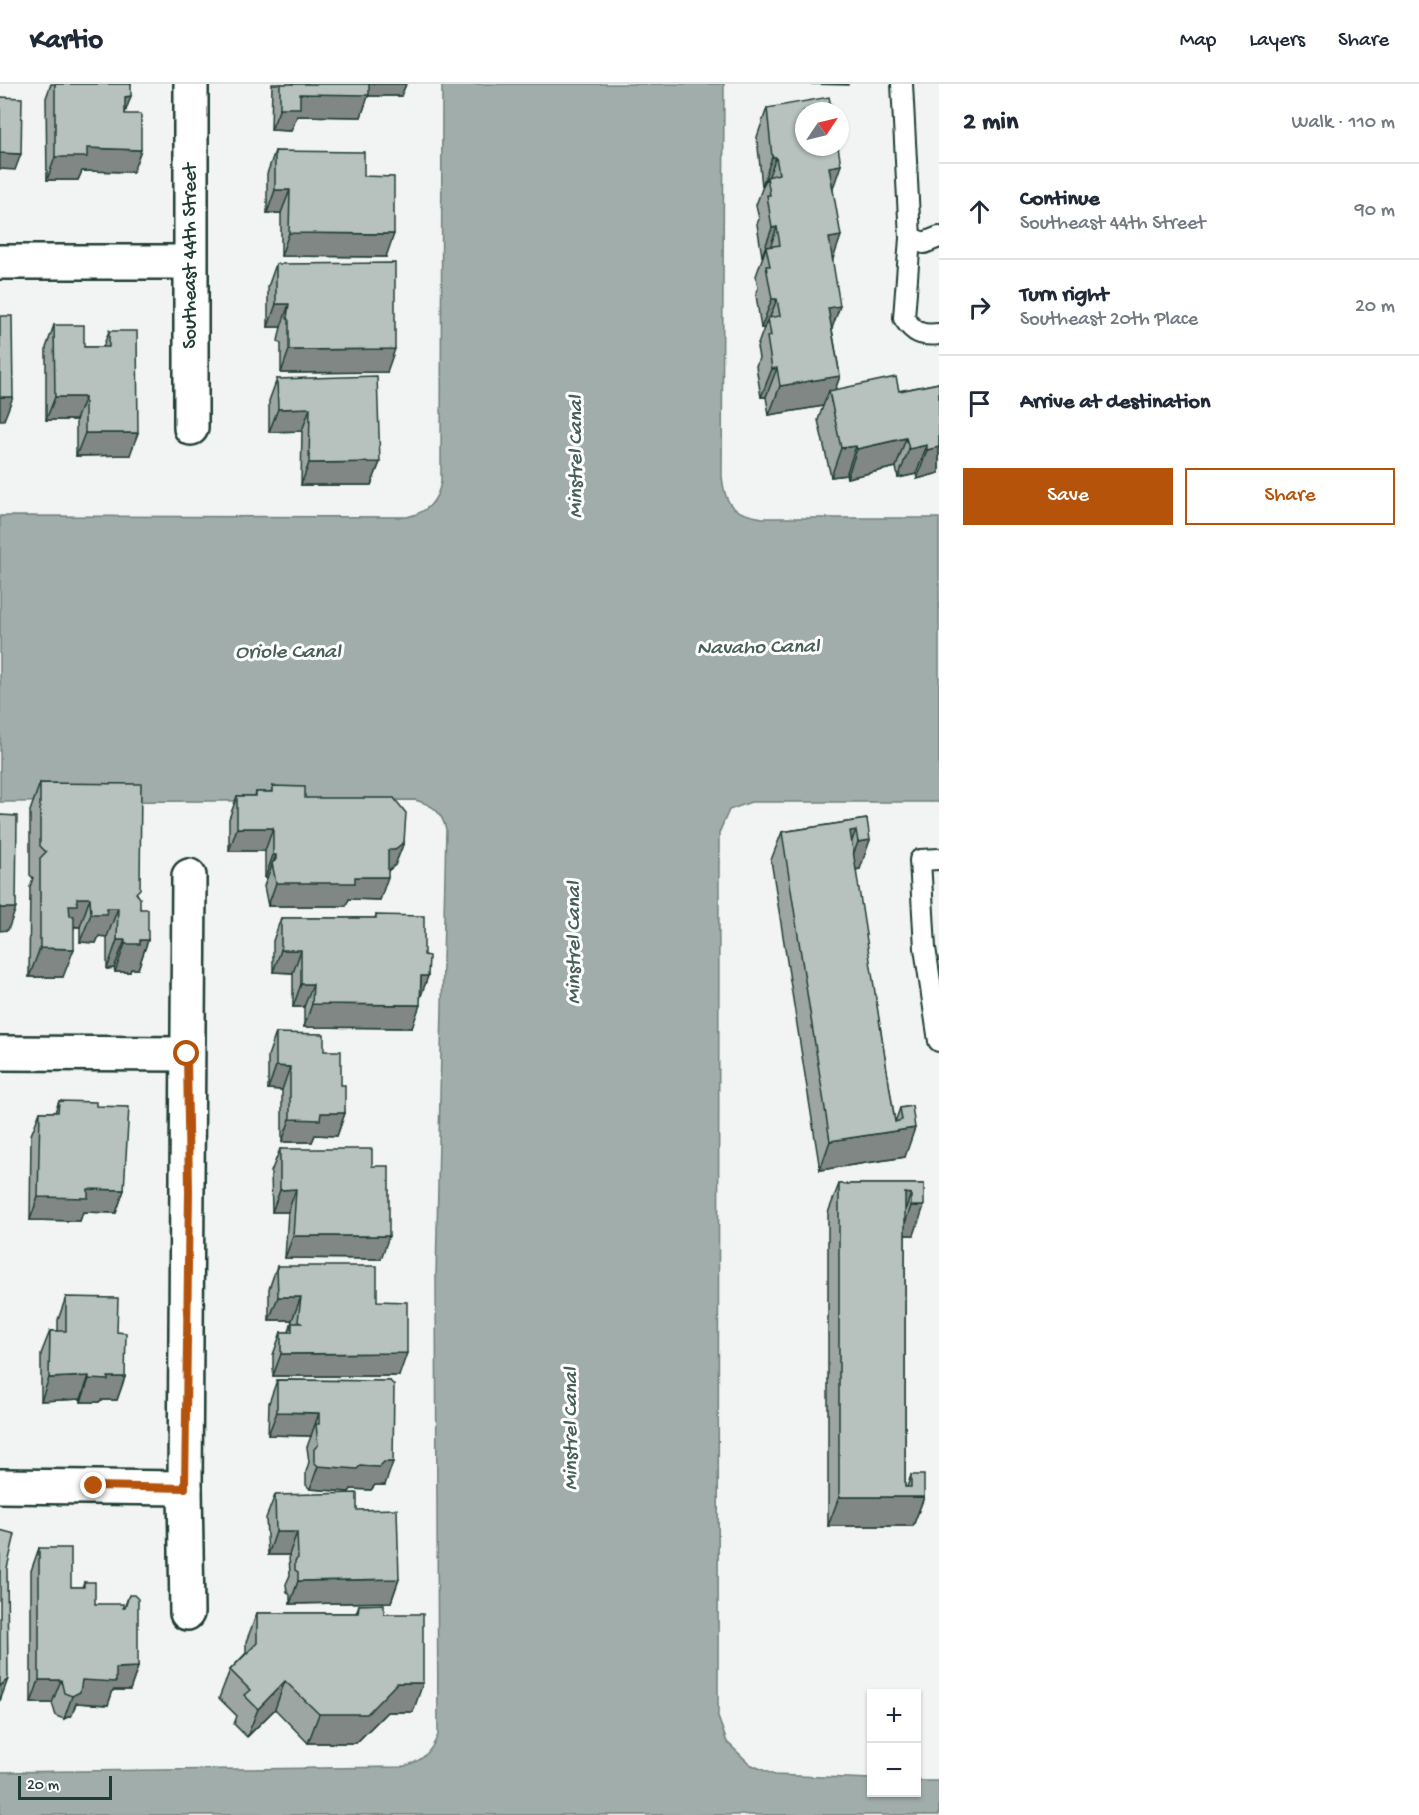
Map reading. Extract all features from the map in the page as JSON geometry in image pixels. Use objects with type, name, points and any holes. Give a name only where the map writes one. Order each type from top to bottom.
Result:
[{"type":"street","name":"Southeast 44th Street","points":[[191,84],[189,262],[191,428]]},
{"type":"street","points":[[0,262],[189,262]]},
{"type":"street","points":[[187,1613],[185,1488],[189,1192],[187,1054],[189,876]]},
{"type":"street","points":[[0,1053],[187,1054]]},
{"type":"street","points":[[0,1486],[185,1488]]},
{"type":"lane","points":[[902,84],[910,238],[904,318],[911,328],[922,336],[939,334]]},
{"type":"lane","points":[[910,238],[924,243],[939,237]]},
{"type":"lane","points":[[939,859],[920,860],[925,948],[939,1041]]},
{"type":"water","points":[[442,84],[724,84],[722,476],[725,495],[732,507],[738,511],[763,518],[939,518],[939,802],[751,802],[729,810],[719,833],[718,1717],[727,1742],[750,1764],[774,1775],[867,1779],[867,1797],[921,1797],[921,1781],[939,1781],[939,1815],[0,1815],[0,1772],[401,1767],[414,1763],[424,1756],[438,1735],[436,1275],[446,829],[442,818],[435,810],[415,800],[0,802],[0,516],[407,517],[430,506],[437,496],[441,482]]},
{"type":"building","points":[[55,84],[131,84],[131,96],[125,97],[125,114],[141,114],[141,150],[87,148],[87,157],[55,157]]},
{"type":"building","points":[[280,84],[369,84],[369,95],[300,94],[300,108],[280,108]]},
{"type":"building","points":[[0,97],[22,98],[21,154],[0,153]]},
{"type":"building","points":[[829,97],[830,102],[801,102]]},
{"type":"building","points":[[795,103],[795,156],[840,156],[841,165],[829,167],[841,236],[829,238],[840,306],[828,308],[840,376],[780,386],[777,368],[772,369],[767,337],[771,336],[768,318],[780,316],[777,299],[772,299],[766,266],[770,266],[766,247],[780,245],[777,227],[772,228],[767,195],[770,195],[767,177],[779,174],[776,157],[772,157],[767,108]]},
{"type":"building","points":[[275,151],[364,152],[364,176],[394,177],[394,234],[289,233],[290,190],[275,190]]},
{"type":"building","points":[[395,263],[395,349],[289,350],[289,321],[287,318],[289,304],[276,304],[276,264]]},
{"type":"building","points":[[0,316],[12,316],[13,397],[0,397]]},
{"type":"building","points":[[54,325],[84,325],[84,347],[109,347],[109,331],[137,331],[138,433],[85,433],[85,397],[55,397]]},
{"type":"building","points":[[377,376],[380,462],[309,463],[310,408],[278,409],[277,379]]},
{"type":"building","points":[[896,377],[899,391],[939,383],[939,447],[927,450],[927,445],[909,449],[906,438],[857,449],[856,446],[841,448],[829,391]]},
{"type":"building","points":[[40,783],[141,784],[140,889],[136,893],[140,898],[140,909],[148,909],[148,940],[140,940],[140,944],[125,944],[125,940],[117,940],[118,908],[107,908],[107,914],[91,914],[90,898],[77,898],[77,905],[69,905],[70,916],[74,916],[74,949],[40,948],[40,858],[46,852],[40,846]]},
{"type":"building","points":[[273,786],[305,787],[305,798],[394,798],[406,813],[404,842],[394,850],[388,850],[388,877],[355,877],[355,883],[276,883],[272,863],[276,860],[276,855],[273,855],[273,828],[237,828],[237,796],[256,796],[256,792],[273,792]]},
{"type":"building","points":[[0,815],[17,816],[16,908],[0,908]]},
{"type":"building","points":[[867,819],[870,840],[858,842],[856,830],[850,831],[895,1122],[902,1120],[900,1108],[912,1106],[915,1128],[830,1141],[782,832]]},
{"type":"building","points":[[376,915],[424,916],[424,955],[429,956],[428,976],[421,976],[420,1005],[312,1004],[313,984],[301,984],[301,950],[281,950],[281,918],[376,918]]},
{"type":"building","points":[[276,1033],[324,1034],[324,1051],[341,1051],[341,1085],[345,1085],[345,1113],[321,1113],[320,1120],[290,1119],[290,1067],[276,1066]]},
{"type":"building","points":[[59,1101],[96,1102],[96,1106],[129,1107],[124,1190],[88,1189],[88,1198],[38,1197],[40,1112],[58,1112]]},
{"type":"building","points":[[280,1149],[372,1149],[372,1166],[389,1166],[389,1236],[293,1236],[296,1189],[280,1190]]},
{"type":"building","points":[[839,1184],[924,1184],[924,1206],[911,1206],[911,1194],[905,1193],[905,1487],[911,1487],[911,1475],[924,1475],[924,1497],[839,1497]]},
{"type":"building","points":[[277,1266],[377,1266],[377,1301],[407,1302],[407,1353],[281,1354],[281,1332],[292,1332],[292,1323],[301,1323],[298,1321],[301,1297],[278,1297]]},
{"type":"building","points":[[66,1297],[118,1298],[117,1332],[126,1333],[125,1377],[108,1377],[108,1380],[89,1379],[89,1376],[49,1378],[50,1331],[66,1331]]},
{"type":"building","points":[[277,1380],[390,1381],[394,1385],[393,1462],[384,1462],[379,1467],[360,1466],[357,1469],[318,1466],[314,1462],[314,1449],[318,1445],[316,1424],[319,1424],[319,1413],[277,1412]]},
{"type":"building","points":[[357,1493],[357,1510],[397,1509],[399,1579],[298,1581],[298,1572],[295,1570],[295,1561],[298,1558],[297,1532],[276,1532],[275,1495]]},
{"type":"building","points":[[0,1530],[15,1534],[7,1568],[8,1679],[0,1686]]},
{"type":"building","points":[[39,1548],[71,1548],[71,1587],[84,1587],[84,1582],[95,1582],[95,1604],[123,1604],[125,1608],[129,1595],[134,1595],[138,1599],[138,1667],[116,1668],[116,1682],[82,1680],[80,1692],[72,1696],[64,1693],[61,1680],[39,1680]]},
{"type":"building","points":[[384,1604],[384,1614],[423,1614],[423,1683],[397,1683],[367,1714],[319,1714],[285,1681],[258,1709],[244,1695],[250,1690],[230,1670],[257,1643],[257,1613],[358,1613],[359,1605]]},
{"type":"route","points":[[94,1486],[185,1488],[189,1192],[187,1054]]},
{"type":"water label","name":"Minstrel Canal","points":[[577,457]]},
{"type":"water label","name":"Navaho Canal","points":[[758,649]]},
{"type":"water label","name":"Oriole Canal","points":[[288,653]]},
{"type":"water label","name":"Minstrel Canal","points":[[575,943]]},
{"type":"water label","name":"Minstrel Canal","points":[[572,1429]]}]
